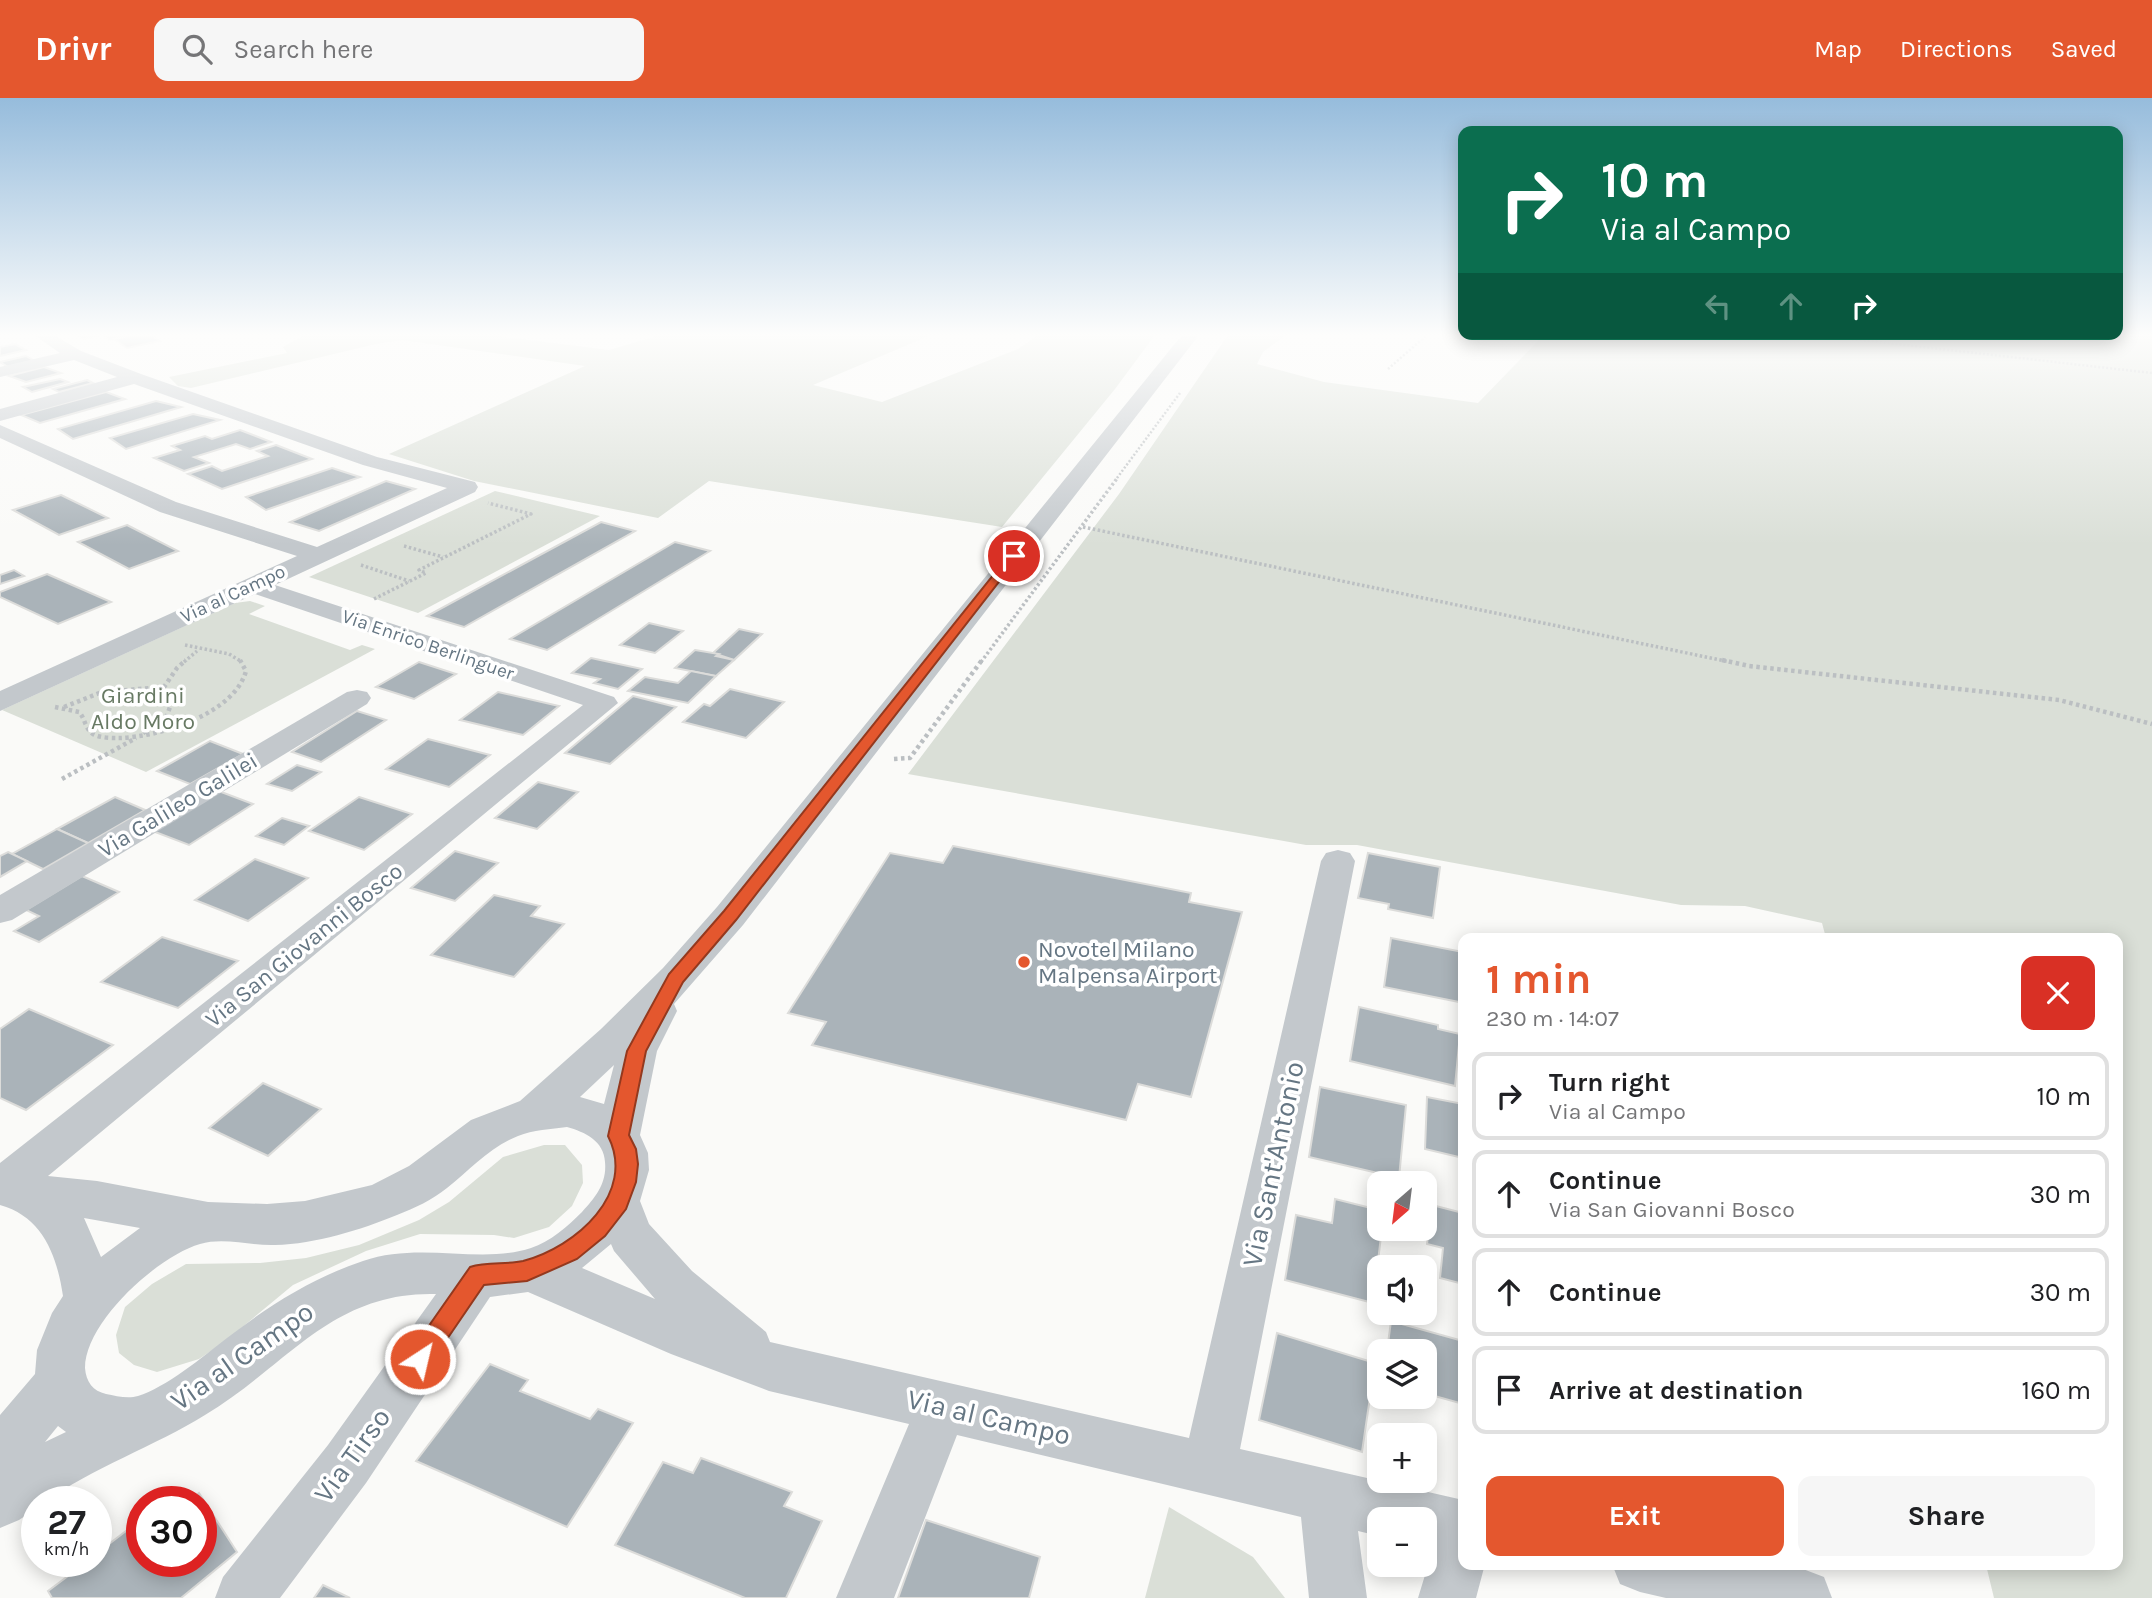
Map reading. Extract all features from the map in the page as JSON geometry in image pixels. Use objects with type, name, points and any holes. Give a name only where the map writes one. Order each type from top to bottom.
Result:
[{"type":"street","points":[[0,415],[36,405]]},
{"type":"street","points":[[211,405],[472,497]]},
{"type":"street","points":[[535,1113],[615,1040],[676,978],[730,916],[1135,405]]},
{"type":"street","points":[[0,431],[168,507],[317,555]]},
{"type":"street","name":"Via al Campo","points":[[0,702],[317,555],[472,497]]},
{"type":"street","name":"Via Enrico Berlinguer","points":[[252,585],[604,704]]},
{"type":"street","name":"Via Galileo Galilei","points":[[0,911],[357,698]]},
{"type":"street","name":"Via San Giovanni Bosco","points":[[11,1189],[604,704]]},
{"type":"street","name":"Via Sant'Antonio","points":[[1209,1468],[1338,860]]},
{"type":"street","points":[[618,1136],[637,1051],[676,978]]},
{"type":"street","points":[[11,1189],[97,1200],[207,1222],[285,1224],[365,1207],[428,1178],[488,1131],[535,1113],[566,1110],[593,1116],[608,1124],[618,1136]]},
{"type":"street","name":"Via al Campo","points":[[502,1272],[569,1252],[597,1230],[618,1202],[625,1182],[628,1164],[625,1149],[618,1136]]},
{"type":"street","points":[[11,1189],[67,1230],[82,1267],[88,1301]]},
{"type":"street","name":"Via al Campo","points":[[618,1202],[630,1236],[675,1287],[713,1322],[769,1366]]},
{"type":"street","points":[[0,1455],[61,1383],[60,1363],[65,1341],[74,1321],[88,1301],[113,1275],[149,1248],[178,1232],[207,1222]]},
{"type":"street","name":"Via al Campo","points":[[61,1383],[68,1399],[80,1412],[108,1422],[142,1421],[180,1402],[215,1379],[301,1312],[337,1294],[388,1276],[433,1272],[502,1272],[581,1290],[688,1337],[769,1366],[1458,1527]]},
{"type":"street","name":"Via Tirso","points":[[244,1598],[347,1464],[502,1272]]},
{"type":"street","points":[[865,1598],[942,1407]]},
{"type":"street","points":[[0,1502],[38,1474],[142,1421]]},
{"type":"street","points":[[1326,1496],[1338,1598]]},
{"type":"street","points":[[1447,1598],[1458,1561]]},
{"type":"street","points":[[1669,1570],[1803,1598]]},
{"type":"path","points":[[852,761],[910,758],[1173,405]]},
{"type":"path","points":[[342,616],[426,573],[419,570],[531,514],[472,497]]},
{"type":"path","points":[[1083,527],[1749,666],[2059,701],[2152,724]]},
{"type":"path","points":[[410,539],[398,544],[444,557]]},
{"type":"path","points":[[368,559],[357,564],[410,581]]},
{"type":"path","points":[[47,707],[81,711],[92,734],[140,735],[191,722],[215,708],[242,683],[246,673],[240,660],[223,653],[198,651],[151,632]]},
{"type":"path","points":[[62,779],[166,719],[170,707],[160,693],[186,658],[198,651]]},
{"type":"path","points":[[63,708],[102,692],[164,687]]},
{"type":"green space","points":[[498,405],[1102,405],[1002,527],[709,481],[658,518],[474,481],[389,454]]},
{"type":"green space","points":[[1180,405],[2152,405],[2152,1598],[1994,1598],[1987,1570],[2123,1570],[2123,933],[1825,933],[1822,923],[1745,906],[1681,905],[1357,845],[1306,845],[908,774],[1119,494]]},
{"type":"green space","points":[[495,491],[600,516],[418,613],[309,577]]},
{"type":"green space","name":"Giardini Aldo Moro","points":[[250,601],[265,606],[249,614],[350,650],[362,645],[375,649],[146,772],[2,710],[235,603]]},
{"type":"green space","points":[[544,1145],[565,1145],[582,1165],[583,1183],[572,1206],[549,1227],[514,1238],[494,1235],[420,1234],[366,1251],[293,1285],[223,1343],[199,1359],[157,1372],[134,1365],[119,1353],[116,1335],[125,1307],[152,1284],[186,1264],[260,1263],[306,1258],[359,1245],[419,1220],[449,1202],[503,1157]]},
{"type":"green space","points":[[1169,1507],[1253,1557],[1285,1598],[1145,1598]]},
{"type":"building","points":[[58,405],[104,405],[40,423],[21,415]]},
{"type":"building","points":[[142,405],[181,407],[73,439],[58,429]]},
{"type":"building","points":[[193,414],[220,420],[126,449],[110,438]]},
{"type":"building","points":[[240,430],[271,442],[250,449],[236,444],[194,457],[209,463],[184,471],[154,458],[180,450],[172,446],[205,436],[212,439]]},
{"type":"building","points":[[276,445],[312,459],[222,489],[188,474],[212,466],[222,471],[268,456],[257,451]]},
{"type":"building","points":[[332,468],[360,477],[266,510],[246,497]]},
{"type":"building","points":[[386,481],[415,489],[319,531],[290,522]]},
{"type":"building","points":[[61,495],[108,518],[59,535],[13,510]]},
{"type":"building","points":[[601,522],[635,531],[464,627],[427,616]]},
{"type":"building","points":[[127,525],[178,551],[129,569],[78,542]]},
{"type":"building","points":[[675,542],[710,551],[547,650],[510,639]]},
{"type":"building","points":[[14,570],[24,576],[0,584],[0,575]]},
{"type":"building","points":[[47,574],[111,602],[58,624],[0,597],[0,592]]},
{"type":"building","points":[[649,623],[683,631],[655,653],[620,645]]},
{"type":"building","points":[[739,629],[762,634],[734,660],[713,653]]},
{"type":"building","points":[[695,650],[734,660],[716,676],[675,668]]},
{"type":"building","points":[[591,658],[642,669],[618,689],[594,683],[600,679],[572,673]]},
{"type":"building","points":[[419,662],[456,674],[414,699],[376,687]]},
{"type":"building","points":[[691,671],[716,676],[688,703],[628,691],[645,677],[678,683]]},
{"type":"building","points":[[730,689],[784,702],[746,738],[683,722],[704,704],[710,706]]},
{"type":"building","points":[[498,692],[559,706],[523,735],[460,720]]},
{"type":"building","points":[[633,696],[676,707],[610,764],[565,753]]},
{"type":"building","points":[[357,711],[386,720],[321,762],[292,752]]},
{"type":"building","points":[[428,739],[490,755],[449,787],[386,769]]},
{"type":"building","points":[[210,741],[243,754],[190,784],[157,771]]},
{"type":"building","points":[[297,765],[321,772],[292,791],[267,784]]},
{"type":"building","points":[[538,782],[578,792],[537,829],[495,818]]},
{"type":"building","points":[[216,790],[253,804],[189,845],[150,830]]},
{"type":"building","points":[[115,797],[145,810],[88,843],[57,829]]},
{"type":"building","points":[[359,797],[412,814],[364,850],[309,831]]},
{"type":"building","points":[[282,818],[309,826],[284,845],[256,836]]},
{"type":"building","points":[[57,829],[88,843],[43,869],[12,854]]},
{"type":"building","name":"Novotel Milano Malpensa Airport","points":[[953,846],[1191,893],[1189,902],[1242,912],[1191,1097],[1138,1084],[1126,1120],[812,1045],[826,1022],[788,1013],[890,853],[943,863]]},
{"type":"building","points":[[455,851],[498,863],[455,901],[411,888]]},
{"type":"building","points":[[8,852],[27,861],[0,877],[0,856]]},
{"type":"building","points":[[1368,853],[1440,867],[1433,918],[1388,909],[1389,904],[1358,898]]},
{"type":"building","points":[[255,859],[308,878],[248,921],[195,900]]},
{"type":"building","points":[[82,876],[119,892],[39,942],[14,931],[39,916],[26,910]]},
{"type":"building","points":[[494,895],[540,906],[531,916],[564,924],[514,977],[431,955]]},
{"type":"building","points":[[162,937],[238,961],[178,1008],[101,982]]},
{"type":"building","points":[[1391,938],[1458,951],[1458,1002],[1384,987]]},
{"type":"building","points":[[1359,1007],[1438,1025],[1438,1029],[1458,1034],[1455,1086],[1350,1061]]},
{"type":"building","points":[[29,1009],[113,1045],[26,1110],[0,1098],[0,1029]]},
{"type":"building","points":[[263,1083],[321,1109],[268,1156],[209,1128]]},
{"type":"building","points":[[1320,1087],[1406,1105],[1400,1171],[1369,1171],[1309,1157]]},
{"type":"building","points":[[1427,1097],[1458,1103],[1458,1157],[1425,1149]]},
{"type":"building","points":[[1335,1199],[1367,1207],[1367,1241],[1380,1241],[1379,1255],[1367,1255],[1367,1301],[1285,1280],[1296,1215],[1332,1223]]},
{"type":"building","points":[[1437,1206],[1458,1212],[1458,1283],[1440,1278],[1443,1248],[1427,1244],[1427,1241],[1437,1241]]},
{"type":"building","points":[[1390,1325],[1405,1325],[1458,1340],[1458,1403],[1437,1397],[1437,1339],[1389,1339]]},
{"type":"building","points":[[1277,1333],[1367,1361],[1368,1409],[1362,1452],[1259,1420]]},
{"type":"building","points":[[490,1364],[528,1380],[520,1391],[590,1419],[598,1409],[633,1423],[567,1527],[416,1461]]},
{"type":"building","points":[[701,1458],[792,1492],[784,1506],[822,1521],[786,1598],[745,1598],[615,1545],[663,1462],[693,1473]]},
{"type":"building","points":[[926,1520],[1040,1557],[1029,1598],[898,1598]]},
{"type":"building","points":[[217,1521],[237,1552],[217,1568]]},
{"type":"building","points":[[126,1531],[126,1577],[207,1577],[181,1598],[52,1598],[48,1591],[67,1577],[112,1577],[112,1542]]},
{"type":"building","points":[[323,1585],[350,1598],[314,1598]]},
{"type":"place","name":"Novotel Milano Malpensa Airport","points":[[1024,962]]},
{"type":"route","points":[[420,1359],[478,1274],[502,1275],[548,1263],[569,1252],[597,1230],[618,1202],[628,1164],[625,1149],[618,1136],[637,1051],[676,978],[730,916],[1014,556]]}]
